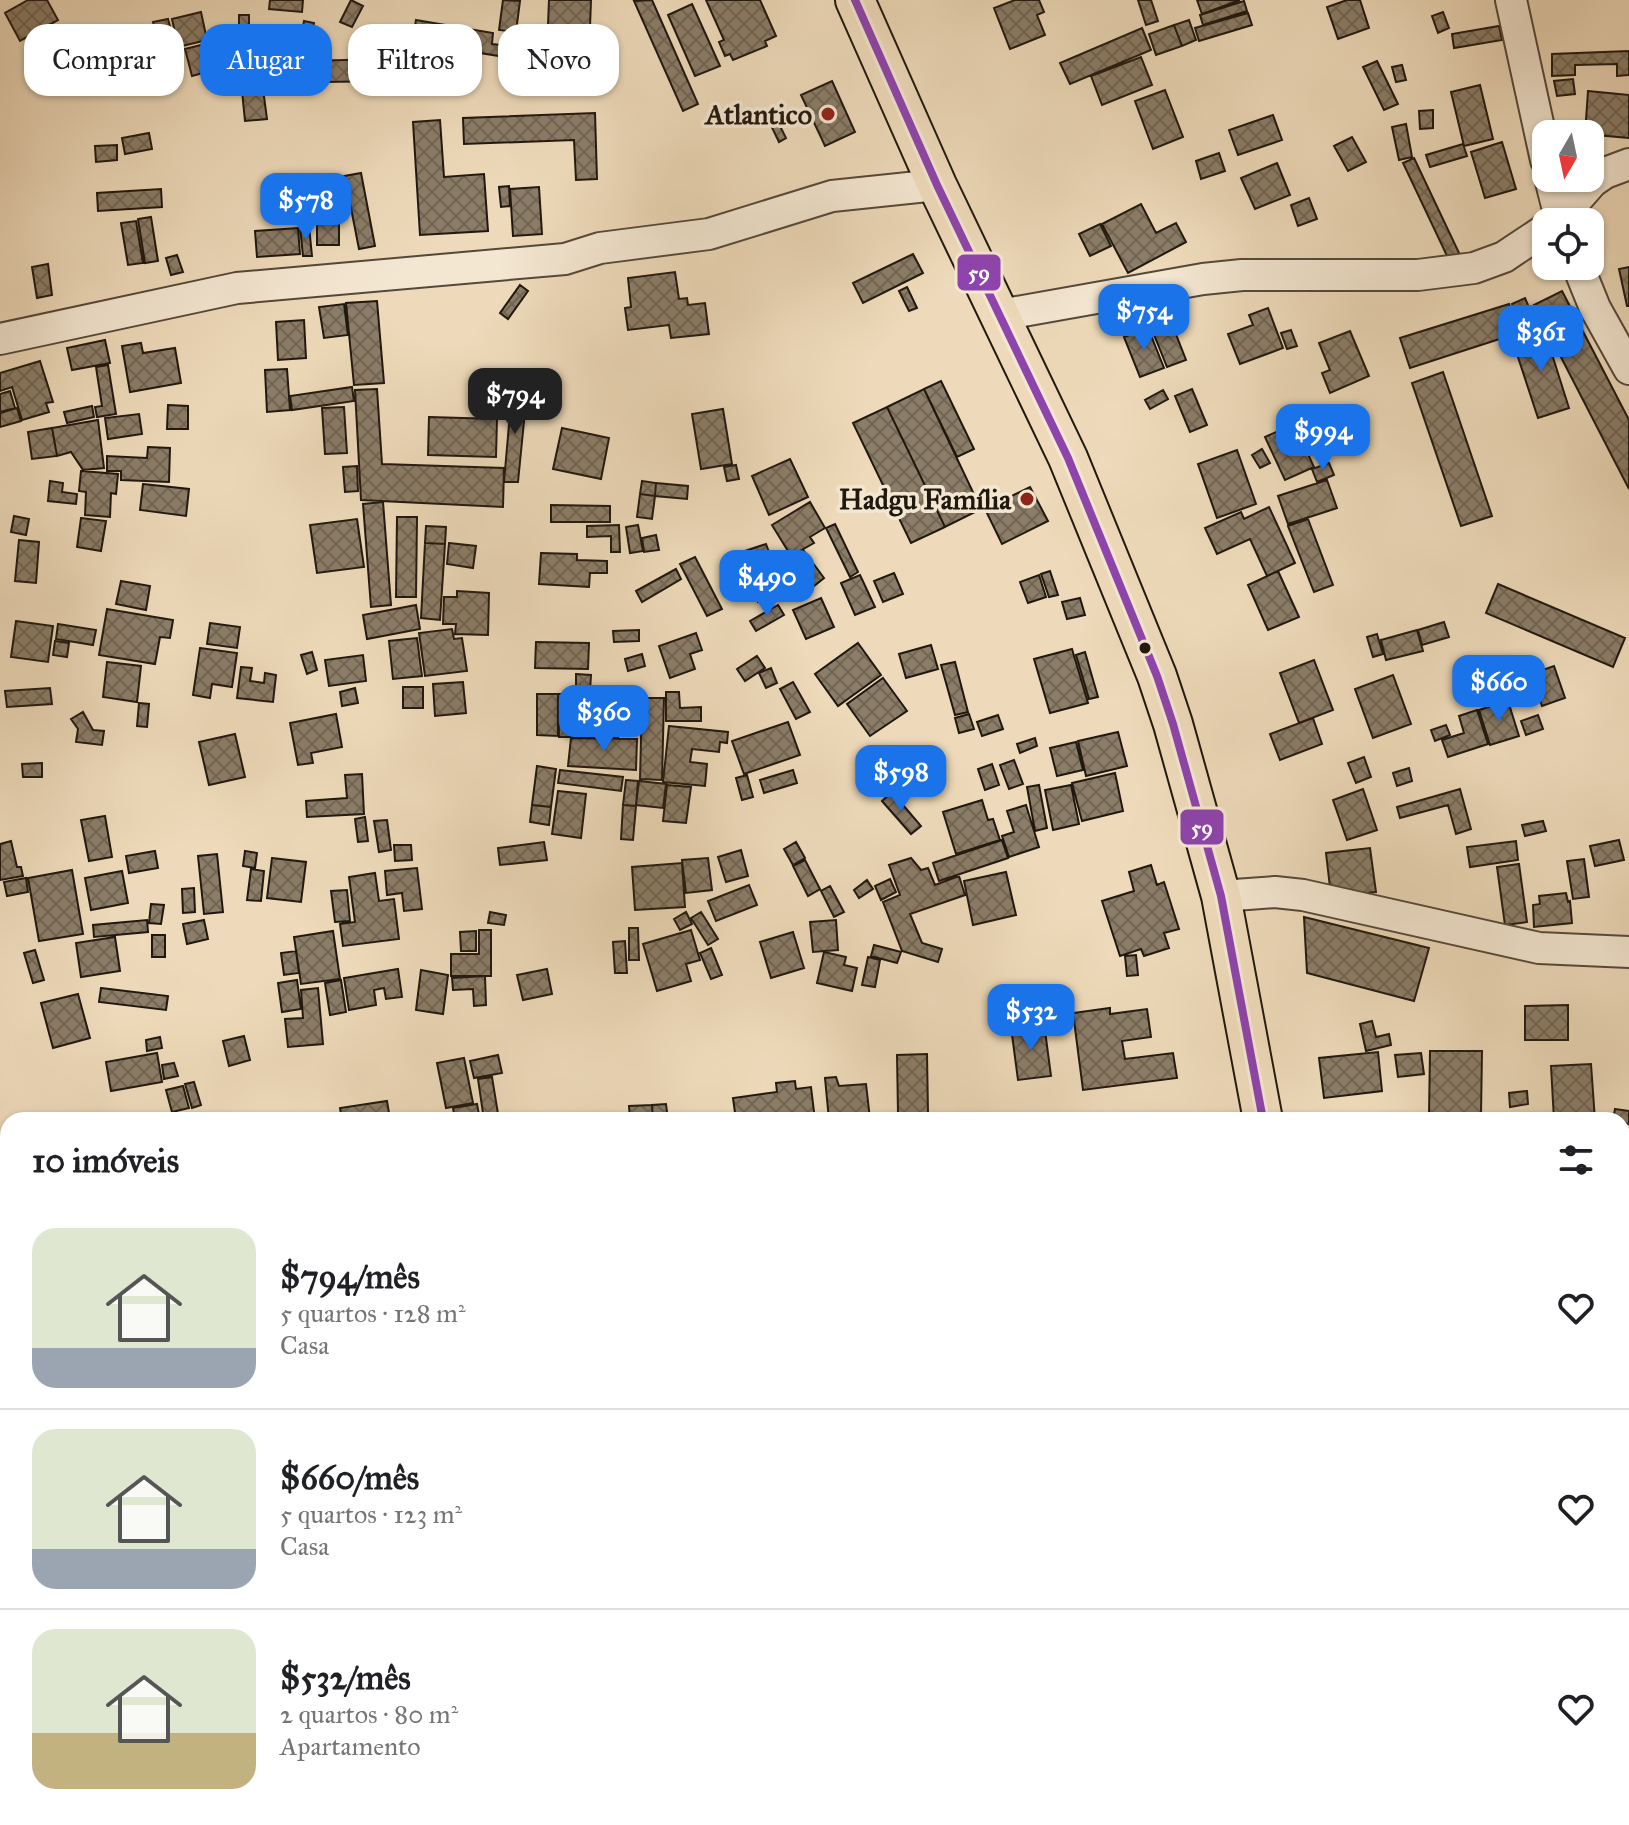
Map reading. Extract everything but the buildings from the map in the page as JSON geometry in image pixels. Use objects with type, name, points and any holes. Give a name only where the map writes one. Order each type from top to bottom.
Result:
[{"type":"main road","points":[[855,0],[937,185],[1068,458],[1157,676],[1221,896],[1262,1112]]},
{"type":"street","points":[[1511,0],[1537,120]]},
{"type":"street","points":[[1569,208],[1592,182],[1605,173],[1629,164]]},
{"type":"street","points":[[0,339],[237,288],[565,259],[600,248],[709,234],[832,196],[937,185]]},
{"type":"street","points":[[1000,315],[1203,279],[1242,275],[1418,275],[1474,268],[1504,257],[1532,239]]},
{"type":"street","points":[[1584,280],[1595,308],[1629,369]]},
{"type":"street","points":[[1221,896],[1275,892],[1303,895],[1539,948],[1629,952]]},
{"type":"transit line","name":"59","points":[[855,0],[937,185],[1068,458],[1157,676],[1221,896],[1262,1112]]},
{"type":"place","name":"Atlantico","points":[[828,114]]},
{"type":"place","name":"Hadgu Família","points":[[1027,499]]}]
